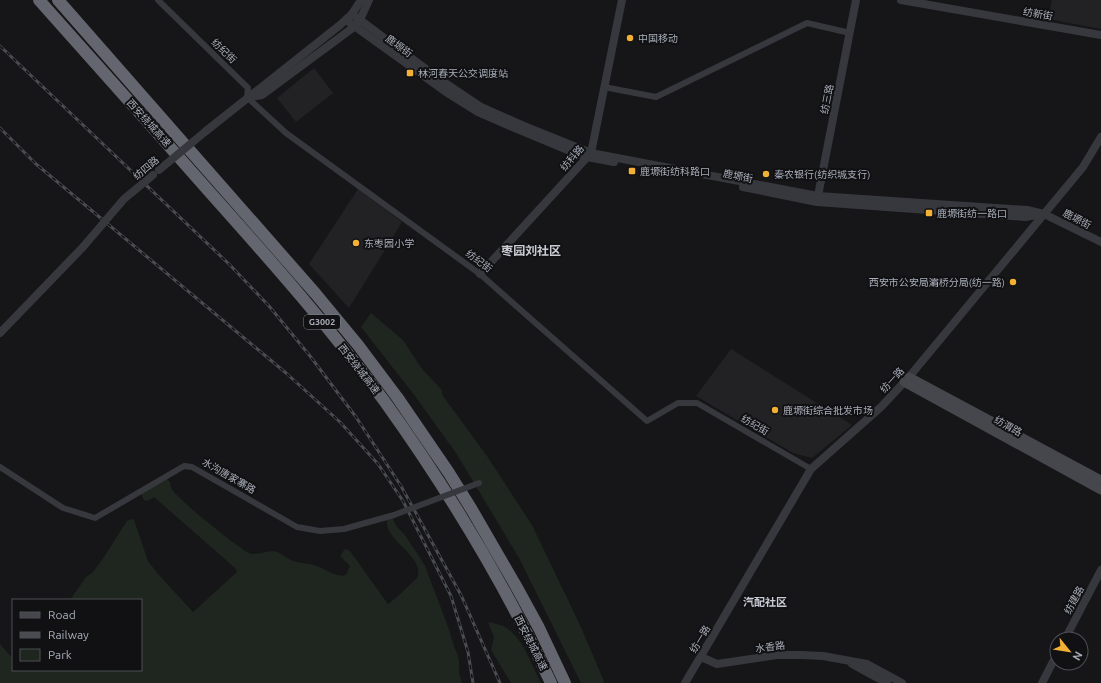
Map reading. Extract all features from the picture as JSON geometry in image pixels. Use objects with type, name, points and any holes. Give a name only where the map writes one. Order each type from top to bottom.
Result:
[{"type":"highway","name":"西安绕城高速","points":[[39,0],[287,280],[384,401],[437,478],[476,541],[521,621],[551,683]]},
{"type":"highway","name":"西安绕城高速","points":[[58,0],[310,287],[358,345],[397,397],[449,473],[476,516],[536,622],[565,683]]},
{"type":"main road","name":"纺渭路","points":[[906,380],[1101,480]]},
{"type":"main road","name":"纺渭路","points":[[906,380],[1101,490]]},
{"type":"street","name":"纺纪街","points":[[158,0],[248,88],[247,98],[286,133],[480,274],[647,421],[678,402],[697,403],[811,469]]},
{"type":"street","name":"纺四路","points":[[0,333],[83,247],[124,199],[206,131],[349,17],[360,0]]},
{"type":"street","name":"纺四路","points":[[247,98],[262,95],[357,23],[369,0]]},
{"type":"street","name":"纺科路","points":[[480,274],[589,155],[622,0]]},
{"type":"street","name":"纺三路","points":[[817,199],[856,0]]},
{"type":"street","name":"纺新街","points":[[901,0],[1101,35]]},
{"type":"street","name":"鹿塬街","points":[[349,17],[476,104],[589,155],[817,199],[1019,210],[1044,214],[1101,242]]},
{"type":"street","points":[[604,87],[656,97],[807,23],[850,33]]},
{"type":"street","name":"纺一路","points":[[685,683],[702,657],[811,469],[881,407],[906,380],[1083,167],[1101,137]]},
{"type":"street","name":"水沟唐家寨路","points":[[0,467],[63,508],[95,518],[184,466],[192,466],[297,527],[320,531],[344,529],[394,516],[478,483]]},
{"type":"street","name":"纺建路","points":[[1069,631],[1101,570]]},
{"type":"street","name":"水香路","points":[[702,657],[717,664],[785,655],[812,655],[861,662],[874,666],[902,683]]},
{"type":"street","name":"水香路","points":[[842,660],[853,664],[887,683]]},
{"type":"street","points":[[1042,683],[1049,669]]},
{"type":"shaded area","points":[[1052,0],[1101,0],[1101,29],[1048,19]]},
{"type":"shaded area","points":[[314,68],[333,93],[296,122],[277,98]]},
{"type":"shaded area","name":"东枣园小学","points":[[358,189],[402,222],[349,308],[309,264]]},
{"type":"shaded area","name":"鹿塬街综合批发市场","points":[[731,349],[852,425],[812,458],[793,453],[696,396]]},
{"type":"green space","points":[[371,313],[403,340],[422,369],[441,389],[443,396],[487,456],[532,525],[580,625],[604,681],[603,683],[581,683],[519,558],[456,453],[415,396],[361,327]]},
{"type":"green space","points":[[167,479],[170,482],[171,488],[176,494],[195,512],[242,549],[252,554],[273,551],[293,561],[314,565],[342,576],[346,575],[350,566],[340,556],[346,549],[350,551],[388,604],[417,578],[418,570],[416,563],[411,556],[392,536],[388,529],[387,521],[389,518],[393,519],[425,566],[457,653],[459,660],[459,674],[462,683],[0,683],[0,644],[12,658],[12,671],[142,671],[142,599],[71,599],[86,577],[93,572],[104,557],[127,521],[131,519],[134,520],[148,561],[193,612],[237,572],[235,568],[154,497],[147,501],[144,500],[141,494]]},
{"type":"green space","points":[[488,622],[503,626],[516,636],[526,651],[541,683],[511,683],[491,650],[494,637]]},
{"type":"railway","points":[[0,46],[230,265],[269,306],[310,356],[356,417],[401,486],[461,595],[500,683]]},
{"type":"railway","points":[[0,128],[36,164],[286,373],[340,422],[378,464],[403,501],[451,596],[468,652],[473,683]]},
{"type":"place","name":"中国移动","points":[[630,38]]},
{"type":"place","name":"林河春天公交调度站","points":[[410,73]]},
{"type":"place","name":"鹿塬街纺科路口","points":[[632,171]]},
{"type":"place","name":"秦农银行(纺织城支行)","points":[[766,174]]},
{"type":"place","name":"鹿塬街纺一路口","points":[[929,213]]},
{"type":"place","name":"东枣园小学","points":[[356,243]]},
{"type":"place","name":"西安市公安局灞桥分局(纺一路)","points":[[1013,282]]},
{"type":"place","name":"鹿塬街综合批发市场","points":[[775,410]]},
{"type":"district","name":"枣园刘社区","points":[[531,250]]},
{"type":"district","name":"汽配社区","points":[[765,602]]}]
